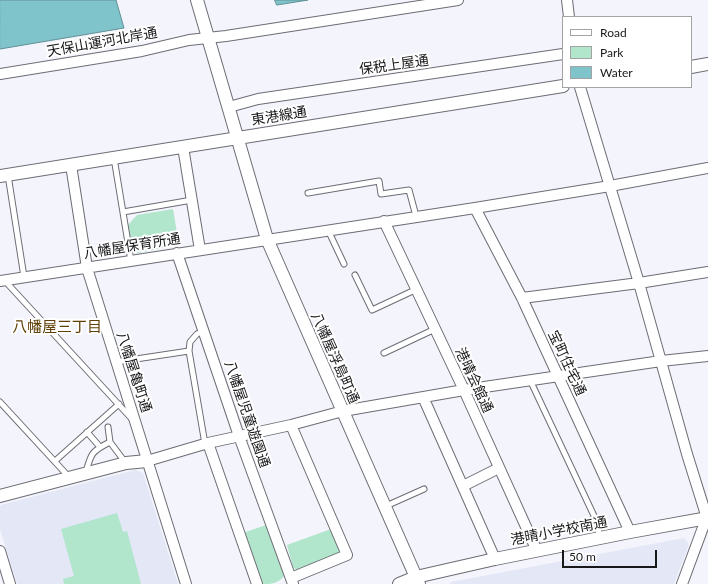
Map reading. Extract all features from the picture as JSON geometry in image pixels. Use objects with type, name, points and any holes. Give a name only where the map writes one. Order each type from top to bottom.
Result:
[{"type":"street","name":"八幡屋浮島町通","points":[[197,0],[267,239],[418,580]]},
{"type":"street","name":"天保山運河北岸通","points":[[0,74],[142,51],[189,40],[226,36],[458,0]]},
{"type":"street","points":[[567,0],[569,16]]},
{"type":"street","name":"保税上屋通","points":[[229,107],[258,99],[562,54]]},
{"type":"street","points":[[692,67],[708,64]]},
{"type":"street","name":"東港線通","points":[[4,175],[562,86]]},
{"type":"street","points":[[580,88],[639,283],[687,454],[708,517],[682,584]]},
{"type":"street","points":[[183,147],[200,250]]},
{"type":"street","name":"八幡屋亀町通","points":[[71,165],[87,268],[186,584]]},
{"type":"street","name":"八幡屋保育所通","points":[[2,281],[475,208],[708,168]]},
{"type":"street","name":"宝町住宅通","points":[[475,208],[522,298],[630,532]]},
{"type":"street","name":"港晴会館通","points":[[384,221],[464,390],[537,551]]},
{"type":"street","name":"八幡屋児童遊園通","points":[[177,253],[289,582]]},
{"type":"street","points":[[522,298],[639,283],[708,272]]},
{"type":"street","points":[[0,496],[126,463],[147,461],[239,436],[343,412],[464,390],[661,361],[708,356]]},
{"type":"street","points":[[423,397],[495,559]]},
{"type":"street","points":[[289,582],[347,555],[291,425]]},
{"type":"street","points":[[207,444],[257,584]]},
{"type":"street","points":[[462,486],[499,468]]},
{"type":"street","name":"港晴小学校南通","points":[[399,584],[495,559],[708,517]]},
{"type":"street","points":[[0,551],[10,584]]},
{"type":"lane","points":[[114,158],[130,261]]},
{"type":"lane","points":[[4,175],[24,277]]},
{"type":"lane","points":[[308,193],[379,180],[381,194],[410,190],[416,216]]},
{"type":"lane","points":[[123,212],[192,200]]},
{"type":"lane","points":[[328,230],[344,264]]},
{"type":"lane","points":[[355,275],[372,310],[417,289]]},
{"type":"lane","points":[[2,281],[119,404],[136,424]]},
{"type":"lane","points":[[384,353],[435,329]]},
{"type":"lane","points":[[204,331],[197,334],[190,342],[189,351],[207,444]]},
{"type":"lane","points":[[116,362],[189,351]]},
{"type":"lane","points":[[530,380],[596,520],[600,538]]},
{"type":"lane","points":[[0,402],[70,478]]},
{"type":"lane","points":[[55,461],[119,404]]},
{"type":"lane","points":[[108,427],[110,442],[126,463]]},
{"type":"lane","points":[[87,432],[100,447]]},
{"type":"lane","points":[[86,474],[90,456],[100,447],[110,442]]},
{"type":"lane","points":[[386,506],[424,489]]},
{"type":"shaded area","points":[[135,470],[143,473],[178,584],[17,584],[0,529],[1,505]]},
{"type":"shaded area","points":[[684,538],[689,544],[674,584],[450,584],[451,582]]},
{"type":"green space","points":[[173,209],[179,245],[137,253],[132,248],[128,225],[137,215]]},
{"type":"green space","points":[[117,513],[123,532],[127,531],[141,584],[64,584],[63,579],[74,576],[61,529]]},
{"type":"green space","points":[[266,525],[284,576],[279,581],[274,583],[263,584],[260,582],[243,533]]},
{"type":"green space","points":[[331,529],[340,552],[298,571],[293,567],[287,545]]},
{"type":"water","points":[[0,0],[116,0],[124,28],[0,49]]},
{"type":"water","points":[[275,0],[308,0],[277,5]]},
{"type":"district","name":"八幡屋三丁目","points":[[57,327]]}]
